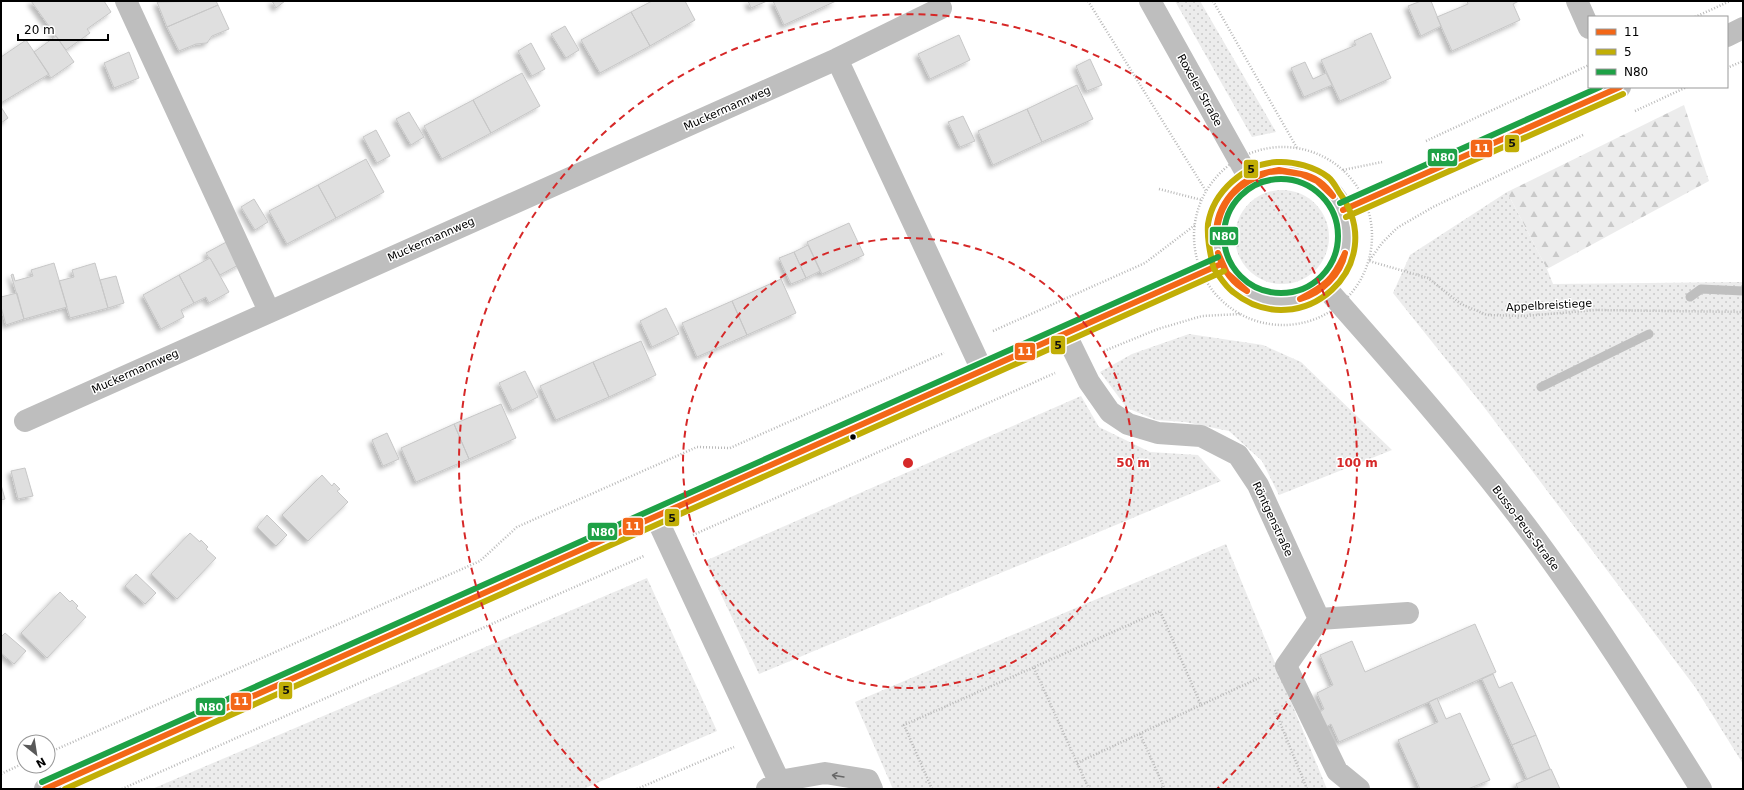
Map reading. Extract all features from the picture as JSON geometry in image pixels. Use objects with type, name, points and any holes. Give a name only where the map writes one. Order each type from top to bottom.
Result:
[{"type":"main road","points":[[126,1],[269,311]]},
{"type":"main road","name":"Roxeler Straße","points":[[1150,1],[1249,178]]},
{"type":"main road","points":[[1577,1],[1588,26]]},
{"type":"main road","name":"Muckermannweg","points":[[25,421],[837,59],[941,8]]},
{"type":"main road","points":[[1728,36],[1743,28]]},
{"type":"main road","points":[[837,59],[982,370]]},
{"type":"main road","points":[[1343,210],[1617,88]]},
{"type":"main road","points":[[1275,170],[1299,172],[1324,184],[1343,210],[1348,236],[1343,264],[1325,287],[1305,299],[1281,303],[1259,299],[1236,285],[1221,264],[1216,237],[1220,211],[1232,192],[1249,178],[1275,170]]},
{"type":"main road","points":[[45,789],[1221,264]]},
{"type":"main road","name":"Busso-Peus-Straße","points":[[1325,287],[1463,447],[1526,526],[1592,619],[1701,789]]},
{"type":"main road","name":"Röntgenstraße","points":[[1065,333],[1088,382],[1110,412],[1128,424],[1158,433],[1201,436],[1238,455],[1258,485],[1319,619]]},
{"type":"main road","points":[[656,517],[773,785],[825,773],[868,780],[872,789]]},
{"type":"main road","points":[[1359,789],[1337,771],[1286,666],[1319,619],[1408,613]]},
{"type":"path","points":[[1088,1],[1206,191]]},
{"type":"path","points":[[1213,1],[1297,148]]},
{"type":"path","points":[[1697,16],[1730,1]]},
{"type":"path","points":[[1728,68],[1743,61]]},
{"type":"path","points":[[1419,145],[1588,65]]},
{"type":"path","points":[[1630,113],[1685,88]]},
{"type":"path","points":[[1369,261],[1372,229],[1365,200],[1356,184],[1343,170],[1318,154],[1297,148],[1272,148],[1256,151],[1238,159],[1216,177],[1206,191],[1202,200],[1195,225],[1195,252],[1201,272],[1218,298],[1240,314],[1259,322],[1278,325],[1308,322],[1325,315],[1352,293],[1369,261],[1382,243],[1397,228],[1433,207],[1588,133]]},
{"type":"path","points":[[1343,170],[1383,161]]},
{"type":"path","points":[[1159,189],[1202,200]]},
{"type":"path","points":[[56,749],[480,561],[517,527],[697,448],[730,448],[1145,263],[1195,225]]},
{"type":"path","name":"Appelbreistiege","points":[[1369,261],[1428,278],[1461,304],[1487,315],[1525,316],[1596,310],[1743,312]]},
{"type":"path","points":[[932,789],[904,725],[1160,611],[1201,705]]},
{"type":"path","points":[[1034,668],[1089,789]]},
{"type":"path","points":[[1077,763],[1262,676],[1265,683]]},
{"type":"path","points":[[1273,704],[1307,789]]},
{"type":"path","points":[[1140,734],[1164,787],[1160,789]]},
{"type":"path","points":[[637,789],[739,745]]},
{"type":"path","points":[[1,774],[16,767]]},
{"type":"green space","points":[[1175,1],[1200,1],[1276,132],[1252,137]]},
{"type":"green space","points":[[1684,105],[1709,181],[1547,269],[1507,192]]},
{"type":"green space","points":[[1282,190],[1300,194],[1315,204],[1325,219],[1329,237],[1325,255],[1315,270],[1300,280],[1282,284],[1264,280],[1249,270],[1239,255],[1235,237],[1239,219],[1249,204],[1264,194]]},
{"type":"green space","points":[[1507,192],[1547,269],[1553,284],[1743,282],[1743,764],[1695,687],[1484,407],[1393,293],[1410,255]]},
{"type":"green space","points":[[1189,334],[1263,345],[1301,362],[1392,450],[1279,495],[1262,461],[1229,431],[1185,422],[1156,420],[1127,408],[1100,372],[1132,354]]},
{"type":"green space","points":[[1081,396],[1099,427],[1150,452],[1198,455],[1221,481],[759,674],[705,561]]},
{"type":"green space","points":[[1226,544],[1327,789],[893,789],[855,702]]},
{"type":"green space","points":[[647,578],[717,731],[583,789],[152,789]]},
{"type":"building","points":[[31,1],[104,1],[111,12],[87,29],[90,33],[66,50]]},
{"type":"building","points":[[216,1],[218,5],[167,27],[157,2]]},
{"type":"building","points":[[272,1],[285,1],[276,8]]},
{"type":"building","points":[[652,1],[685,1],[695,20],[650,46],[631,12]]},
{"type":"building","points":[[748,1],[767,1],[751,8]]},
{"type":"building","points":[[773,1],[836,1],[784,25]]},
{"type":"building","points":[[1421,1],[1431,1],[1441,26],[1421,36],[1408,6]]},
{"type":"building","points":[[1467,1],[1519,1],[1513,4],[1520,20],[1452,51],[1437,17],[1468,4]]},
{"type":"building","points":[[218,5],[229,29],[212,36],[207,43],[196,44],[179,51],[167,27]]},
{"type":"building","points":[[631,12],[650,46],[600,73],[581,40]]},
{"type":"building","points":[[565,26],[579,50],[566,58],[551,34]]},
{"type":"building","points":[[1371,33],[1391,78],[1340,101],[1321,60],[1356,45],[1354,41]]},
{"type":"building","points":[[959,35],[970,60],[930,79],[918,54]]},
{"type":"building","points":[[56,36],[74,62],[51,78],[34,52]]},
{"type":"building","points":[[26,40],[49,74],[1,103],[1,57]]},
{"type":"building","points":[[531,43],[545,69],[532,76],[518,51]]},
{"type":"building","points":[[129,52],[139,78],[114,88],[104,63]]},
{"type":"building","points":[[1090,59],[1102,85],[1087,91],[1076,66]]},
{"type":"building","points":[[1305,62],[1313,79],[1326,73],[1332,85],[1304,97],[1291,68]]},
{"type":"building","points":[[522,73],[540,106],[491,133],[473,100]]},
{"type":"building","points":[[1077,85],[1093,119],[1042,142],[1027,109]]},
{"type":"building","points":[[473,100],[491,133],[442,159],[424,126]]},
{"type":"building","points":[[1,107],[8,118],[1,123]]},
{"type":"building","points":[[1027,109],[1042,142],[993,165],[978,131]]},
{"type":"building","points":[[409,112],[424,137],[411,145],[396,119]]},
{"type":"building","points":[[963,116],[975,141],[960,147],[948,122]]},
{"type":"building","points":[[376,130],[390,156],[377,163],[363,137]]},
{"type":"building","points":[[366,159],[384,192],[336,218],[318,185]]},
{"type":"building","points":[[318,185],[336,218],[287,244],[269,211]]},
{"type":"building","points":[[254,199],[268,222],[255,230],[241,207]]},
{"type":"building","points":[[849,223],[864,255],[822,274],[807,242]]},
{"type":"building","points":[[230,240],[242,263],[220,275],[206,253]]},
{"type":"building","points":[[808,245],[820,271],[806,278],[794,252]]},
{"type":"building","points":[[794,252],[806,278],[791,284],[779,258]]},
{"type":"building","points":[[210,258],[229,292],[209,303],[206,297],[194,303],[179,275]]},
{"type":"building","points":[[54,263],[67,307],[24,319],[11,275],[13,274],[15,281],[33,276],[31,270]]},
{"type":"building","points":[[95,263],[108,308],[70,318],[59,281],[74,277],[72,270]]},
{"type":"building","points":[[179,275],[194,303],[181,310],[184,317],[161,329],[143,295]]},
{"type":"building","points":[[116,276],[124,303],[108,308],[100,280]]},
{"type":"building","points":[[781,279],[796,313],[747,335],[732,301]]},
{"type":"building","points":[[17,293],[24,319],[6,325],[1,307],[1,297]]},
{"type":"building","points":[[732,301],[747,335],[697,357],[682,323]]},
{"type":"building","points":[[666,308],[679,334],[652,347],[640,321]]},
{"type":"building","points":[[641,341],[656,375],[609,397],[593,362]]},
{"type":"building","points":[[593,362],[609,397],[556,420],[540,386]]},
{"type":"building","points":[[525,371],[538,397],[512,410],[499,383]]},
{"type":"building","points":[[501,404],[516,438],[469,459],[454,424]]},
{"type":"building","points":[[454,424],[469,459],[416,482],[401,448]]},
{"type":"building","points":[[387,433],[399,459],[383,466],[372,440]]},
{"type":"building","points":[[25,468],[33,496],[18,499],[11,471]]},
{"type":"building","points":[[322,475],[332,486],[334,483],[340,489],[337,491],[348,502],[308,541],[282,515]]},
{"type":"building","points":[[1,485],[5,499],[1,500]]},
{"type":"building","points":[[267,515],[287,535],[276,546],[257,527]]},
{"type":"building","points":[[190,533],[200,542],[201,540],[208,547],[206,549],[216,558],[177,599],[151,574]]},
{"type":"building","points":[[136,574],[156,593],[145,604],[125,586]]},
{"type":"building","points":[[60,592],[70,602],[72,600],[78,606],[76,608],[86,617],[47,658],[21,633]]},
{"type":"building","points":[[1475,624],[1496,672],[1339,742],[1331,724],[1326,727],[1320,712],[1324,709],[1317,693],[1333,685],[1320,655],[1352,641],[1365,672]]},
{"type":"building","points":[[5,633],[26,651],[14,664],[1,653],[1,637]]},
{"type":"building","points":[[1493,674],[1499,688],[1512,682],[1536,735],[1512,745],[1482,679]]},
{"type":"building","points":[[1437,698],[1446,719],[1460,713],[1490,780],[1468,789],[1420,789],[1398,740],[1438,722],[1429,702]]},
{"type":"building","points":[[1536,735],[1550,769],[1527,779],[1512,745]]},
{"type":"building","points":[[1551,769],[1560,789],[1518,789],[1516,784]]},
{"type":"waterway","points":[[1690,297],[1701,289],[1743,291]]},
{"type":"waterway","points":[[1541,387],[1649,334]]},
{"type":"transit line","name":"N80","points":[[1340,203],[1598,88]]},
{"type":"transit line","name":"11","points":[[1343,210],[1618,88]]},
{"type":"transit line","name":"5","points":[[1346,217],[1623,94]]},
{"type":"transit line","name":"5","points":[[1213,266],[1208,240],[1208,224],[1216,201],[1223,191],[1242,174],[1265,164],[1277,162],[1297,164],[1323,173],[1334,184],[1353,220],[1355,246],[1347,270],[1332,290],[1311,304],[1286,310],[1259,306],[1230,290],[1214,269]]},
{"type":"transit line","name":"11","points":[[1269,172],[1279,170],[1301,174]]},
{"type":"transit line","name":"11","points":[[1269,172],[1281,171],[1301,174]]},
{"type":"transit line","name":"11","points":[[1216,237],[1220,214],[1224,204],[1231,195],[1248,180],[1269,172]]},
{"type":"transit line","name":"11","points":[[1216,237],[1221,213],[1232,195],[1248,182],[1269,172]]},
{"type":"transit line","name":"11","points":[[1301,174],[1320,182],[1333,196]]},
{"type":"transit line","name":"11","points":[[1301,174],[1317,181],[1333,196]]},
{"type":"transit line","name":"N80","points":[[1281,179],[1303,183],[1321,196],[1334,214],[1338,236],[1334,258],[1321,276],[1303,289],[1281,293],[1259,289],[1241,276],[1228,258],[1224,236],[1228,214],[1241,196],[1259,183],[1281,179]]},
{"type":"transit line","name":"11","points":[[1218,253],[1227,273],[1247,291]]},
{"type":"transit line","name":"11","points":[[1218,253],[1229,275],[1237,284],[1247,291]]},
{"type":"transit line","name":"11","points":[[1300,299],[1322,286],[1332,276],[1345,253]]},
{"type":"transit line","name":"11","points":[[1300,299],[1322,288],[1335,276],[1343,261],[1345,253]]},
{"type":"transit line","name":"N80","points":[[42,782],[1218,257]]},
{"type":"transit line","name":"11","points":[[45,789],[1221,264]]},
{"type":"transit line","name":"5","points":[[65,789],[1224,271]]}]
